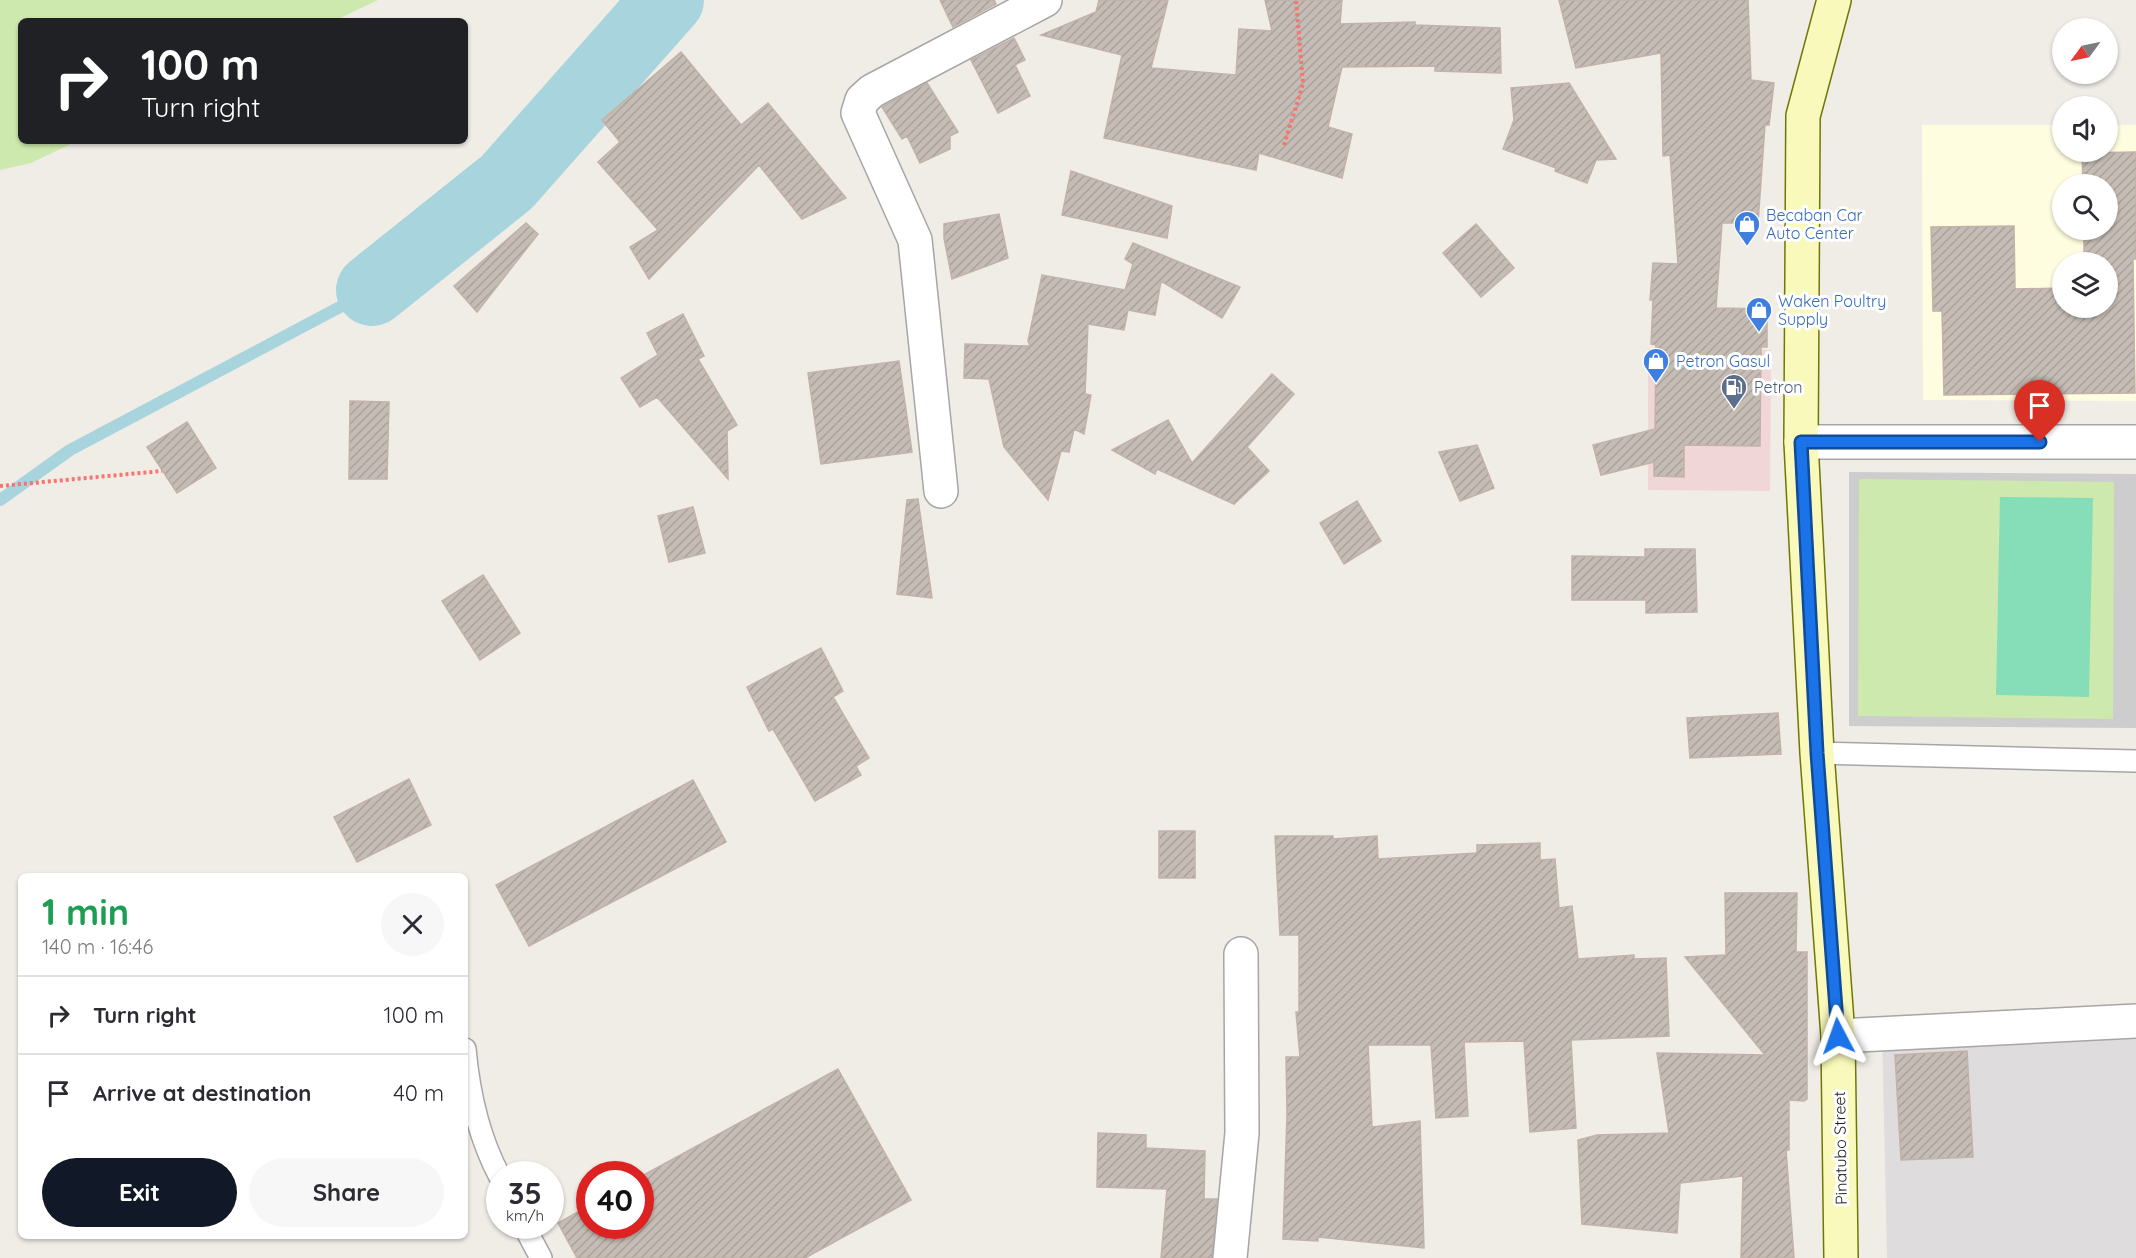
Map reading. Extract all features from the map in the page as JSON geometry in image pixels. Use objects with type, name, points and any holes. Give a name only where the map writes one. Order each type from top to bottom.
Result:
[{"type":"street","points":[[941,491],[915,240],[858,113],[862,100],[872,91],[1045,0]]},
{"type":"street","name":"Pinatubo Street","points":[[1834,0],[1803,116],[1801,442],[1817,753],[1838,1036],[1841,1258]]},
{"type":"street","points":[[1801,442],[2136,442]]},
{"type":"street","points":[[1230,1258],[1242,1133],[1241,954]]},
{"type":"street","points":[[1838,1036],[2136,1021]]},
{"type":"lane","points":[[1817,753],[2136,761]]},
{"type":"lane","points":[[468,1069],[474,1108],[491,1161]]},
{"type":"lane","points":[[531,1239],[541,1258]]},
{"type":"path","points":[[1284,145],[1303,84],[1296,0]]},
{"type":"path","points":[[0,486],[162,471]]},
{"type":"shaded area","points":[[1922,125],[2052,125],[2052,162],[2118,162],[2118,125],[2136,125],[2136,401],[1923,400]]},
{"type":"shaded area","points":[[1648,349],[1771,350],[1770,491],[1648,490]]},
{"type":"shaded area","points":[[1849,472],[2136,474],[2136,728],[1849,726]]},
{"type":"shaded area","points":[[2136,1006],[2136,1258],[1887,1258],[1882,1028]]},
{"type":"green space","points":[[0,0],[378,0],[340,18],[18,18],[18,144],[71,144],[31,163],[0,170]]},
{"type":"green space","points":[[1859,479],[2114,482],[2113,719],[1858,716]]},
{"type":"green space","points":[[2000,497],[2093,498],[2089,697],[1996,695]]},
{"type":"building","points":[[940,0],[994,0],[996,4],[953,27]]},
{"type":"building","points":[[1099,0],[1168,0],[1151,68],[1236,75],[1239,29],[1272,31],[1265,0],[1342,0],[1340,24],[1415,22],[1415,25],[1500,28],[1501,73],[1435,71],[1435,66],[1342,67],[1328,127],[1352,134],[1342,178],[1259,153],[1256,170],[1104,138],[1122,55],[1041,35],[1096,12]]},
{"type":"building","points":[[1559,0],[1748,0],[1751,80],[1774,83],[1769,125],[1765,125],[1758,223],[1722,223],[1716,308],[1767,309],[1767,347],[1761,347],[1760,446],[1684,445],[1684,477],[1654,476],[1654,462],[1601,475],[1593,445],[1655,429],[1656,345],[1651,344],[1653,300],[1650,300],[1653,263],[1678,264],[1670,155],[1663,156],[1661,53],[1576,68]]},
{"type":"building","points":[[1014,38],[1025,60],[1015,65],[1030,96],[998,113],[971,60]]},
{"type":"building","points":[[681,52],[741,125],[768,103],[846,198],[802,219],[759,165],[649,279],[630,247],[658,230],[598,162],[620,142],[602,120]]},
{"type":"building","points":[[927,83],[958,132],[950,136],[950,149],[920,163],[907,136],[902,139],[882,107]]},
{"type":"building","points":[[1569,83],[1616,159],[1596,160],[1587,183],[1555,171],[1556,168],[1503,149],[1514,120],[1511,88]]},
{"type":"building","points":[[2118,152],[2136,152],[2136,259],[2133,259],[2135,393],[1944,395],[1942,311],[1933,311],[1931,227],[2014,226],[2015,289],[2052,288],[2052,318],[2118,318],[2118,252],[2084,252],[2084,240],[2118,240],[2118,174],[2083,174],[2082,162],[2118,162]]},
{"type":"building","points":[[1071,171],[1172,206],[1167,238],[1062,215]]},
{"type":"building","points":[[999,214],[1008,258],[952,279],[944,238],[944,224]]},
{"type":"building","points":[[526,223],[538,234],[477,312],[454,286]]},
{"type":"building","points":[[1476,224],[1514,268],[1481,297],[1443,253]]},
{"type":"building","points":[[1133,243],[1240,287],[1222,318],[1161,281],[1155,315],[1128,310],[1124,330],[1088,324],[1085,394],[1091,395],[1084,434],[1074,429],[1069,452],[1061,451],[1048,500],[1004,447],[989,379],[964,378],[965,344],[1026,346],[1026,350],[1027,346],[1030,346],[1028,341],[1042,275],[1125,290],[1133,264],[1125,259]]},
{"type":"building","points":[[683,314],[704,356],[698,359],[737,425],[727,431],[728,479],[657,397],[640,407],[621,378],[658,355],[647,333]]},
{"type":"building","points":[[899,361],[912,452],[821,464],[808,373]]},
{"type":"building","points":[[1272,374],[1294,394],[1247,447],[1269,471],[1234,504],[1157,469],[1155,474],[1112,450],[1168,420],[1192,463]]},
{"type":"building","points":[[350,401],[389,402],[387,479],[349,479]]},
{"type":"building","points":[[187,422],[216,468],[177,493],[147,447]]},
{"type":"building","points":[[1477,445],[1494,488],[1460,501],[1439,452]]},
{"type":"building","points":[[918,499],[932,598],[897,594],[907,500]]},
{"type":"building","points":[[1357,501],[1381,541],[1344,564],[1320,523]]},
{"type":"building","points":[[693,507],[705,553],[669,562],[658,516]]},
{"type":"building","points":[[1645,549],[1695,549],[1697,612],[1646,613],[1646,600],[1572,600],[1572,556],[1645,557]]},
{"type":"building","points":[[483,575],[520,633],[480,660],[442,601]]},
{"type":"building","points":[[821,648],[843,691],[833,697],[869,758],[856,766],[861,775],[815,801],[773,729],[769,731],[747,687]]},
{"type":"building","points":[[1778,713],[1781,754],[1690,758],[1687,718]]},
{"type":"building","points":[[409,779],[431,825],[357,862],[334,817]]},
{"type":"building","points":[[693,780],[726,842],[529,946],[496,885]]},
{"type":"building","points":[[1159,831],[1195,831],[1195,878],[1159,878]]},
{"type":"building","points":[[1275,836],[1333,836],[1333,839],[1377,836],[1378,859],[1477,853],[1477,845],[1540,843],[1540,860],[1555,859],[1559,908],[1572,906],[1578,959],[1634,955],[1634,959],[1666,958],[1669,1036],[1571,1040],[1576,1128],[1530,1132],[1524,1041],[1464,1042],[1468,1116],[1436,1118],[1431,1045],[1368,1045],[1372,1127],[1420,1121],[1424,1248],[1318,1237],[1318,1241],[1283,1239],[1287,1114],[1286,1057],[1300,1057],[1296,1012],[1299,1012],[1299,935],[1280,935]]},
{"type":"building","points":[[1725,893],[1797,893],[1796,952],[1807,952],[1807,1099],[1804,1101],[1789,1100],[1789,1150],[1786,1150],[1794,1258],[1741,1258],[1743,1176],[1680,1183],[1677,1233],[1582,1224],[1578,1140],[1597,1135],[1669,1133],[1657,1053],[1765,1055],[1685,957],[1726,955]]},
{"type":"building","points":[[1967,1051],[1973,1157],[1901,1160],[1895,1055]]},
{"type":"building","points":[[838,1069],[911,1200],[805,1258],[577,1258],[564,1234],[564,1220],[576,1213],[576,1239],[654,1239],[654,1169]]},
{"type":"building","points":[[1098,1133],[1146,1135],[1146,1148],[1205,1151],[1204,1199],[1217,1199],[1212,1258],[1161,1258],[1167,1189],[1097,1187]]},
{"type":"waterway","points":[[372,290],[507,182],[668,0]]},
{"type":"waterway","points":[[0,500],[70,450],[372,290]]},
{"type":"place","name":"Becaban Car Auto Center","points":[[1747,247]]},
{"type":"place","name":"Waken Poultry Supply","points":[[1759,333]]},
{"type":"place","name":"Petron Gasul","points":[[1656,384]]},
{"type":"place","name":"Petron","points":[[1734,410]]},
{"type":"route","points":[[1838,1036],[1817,753],[1801,442],[2040,442]]}]
